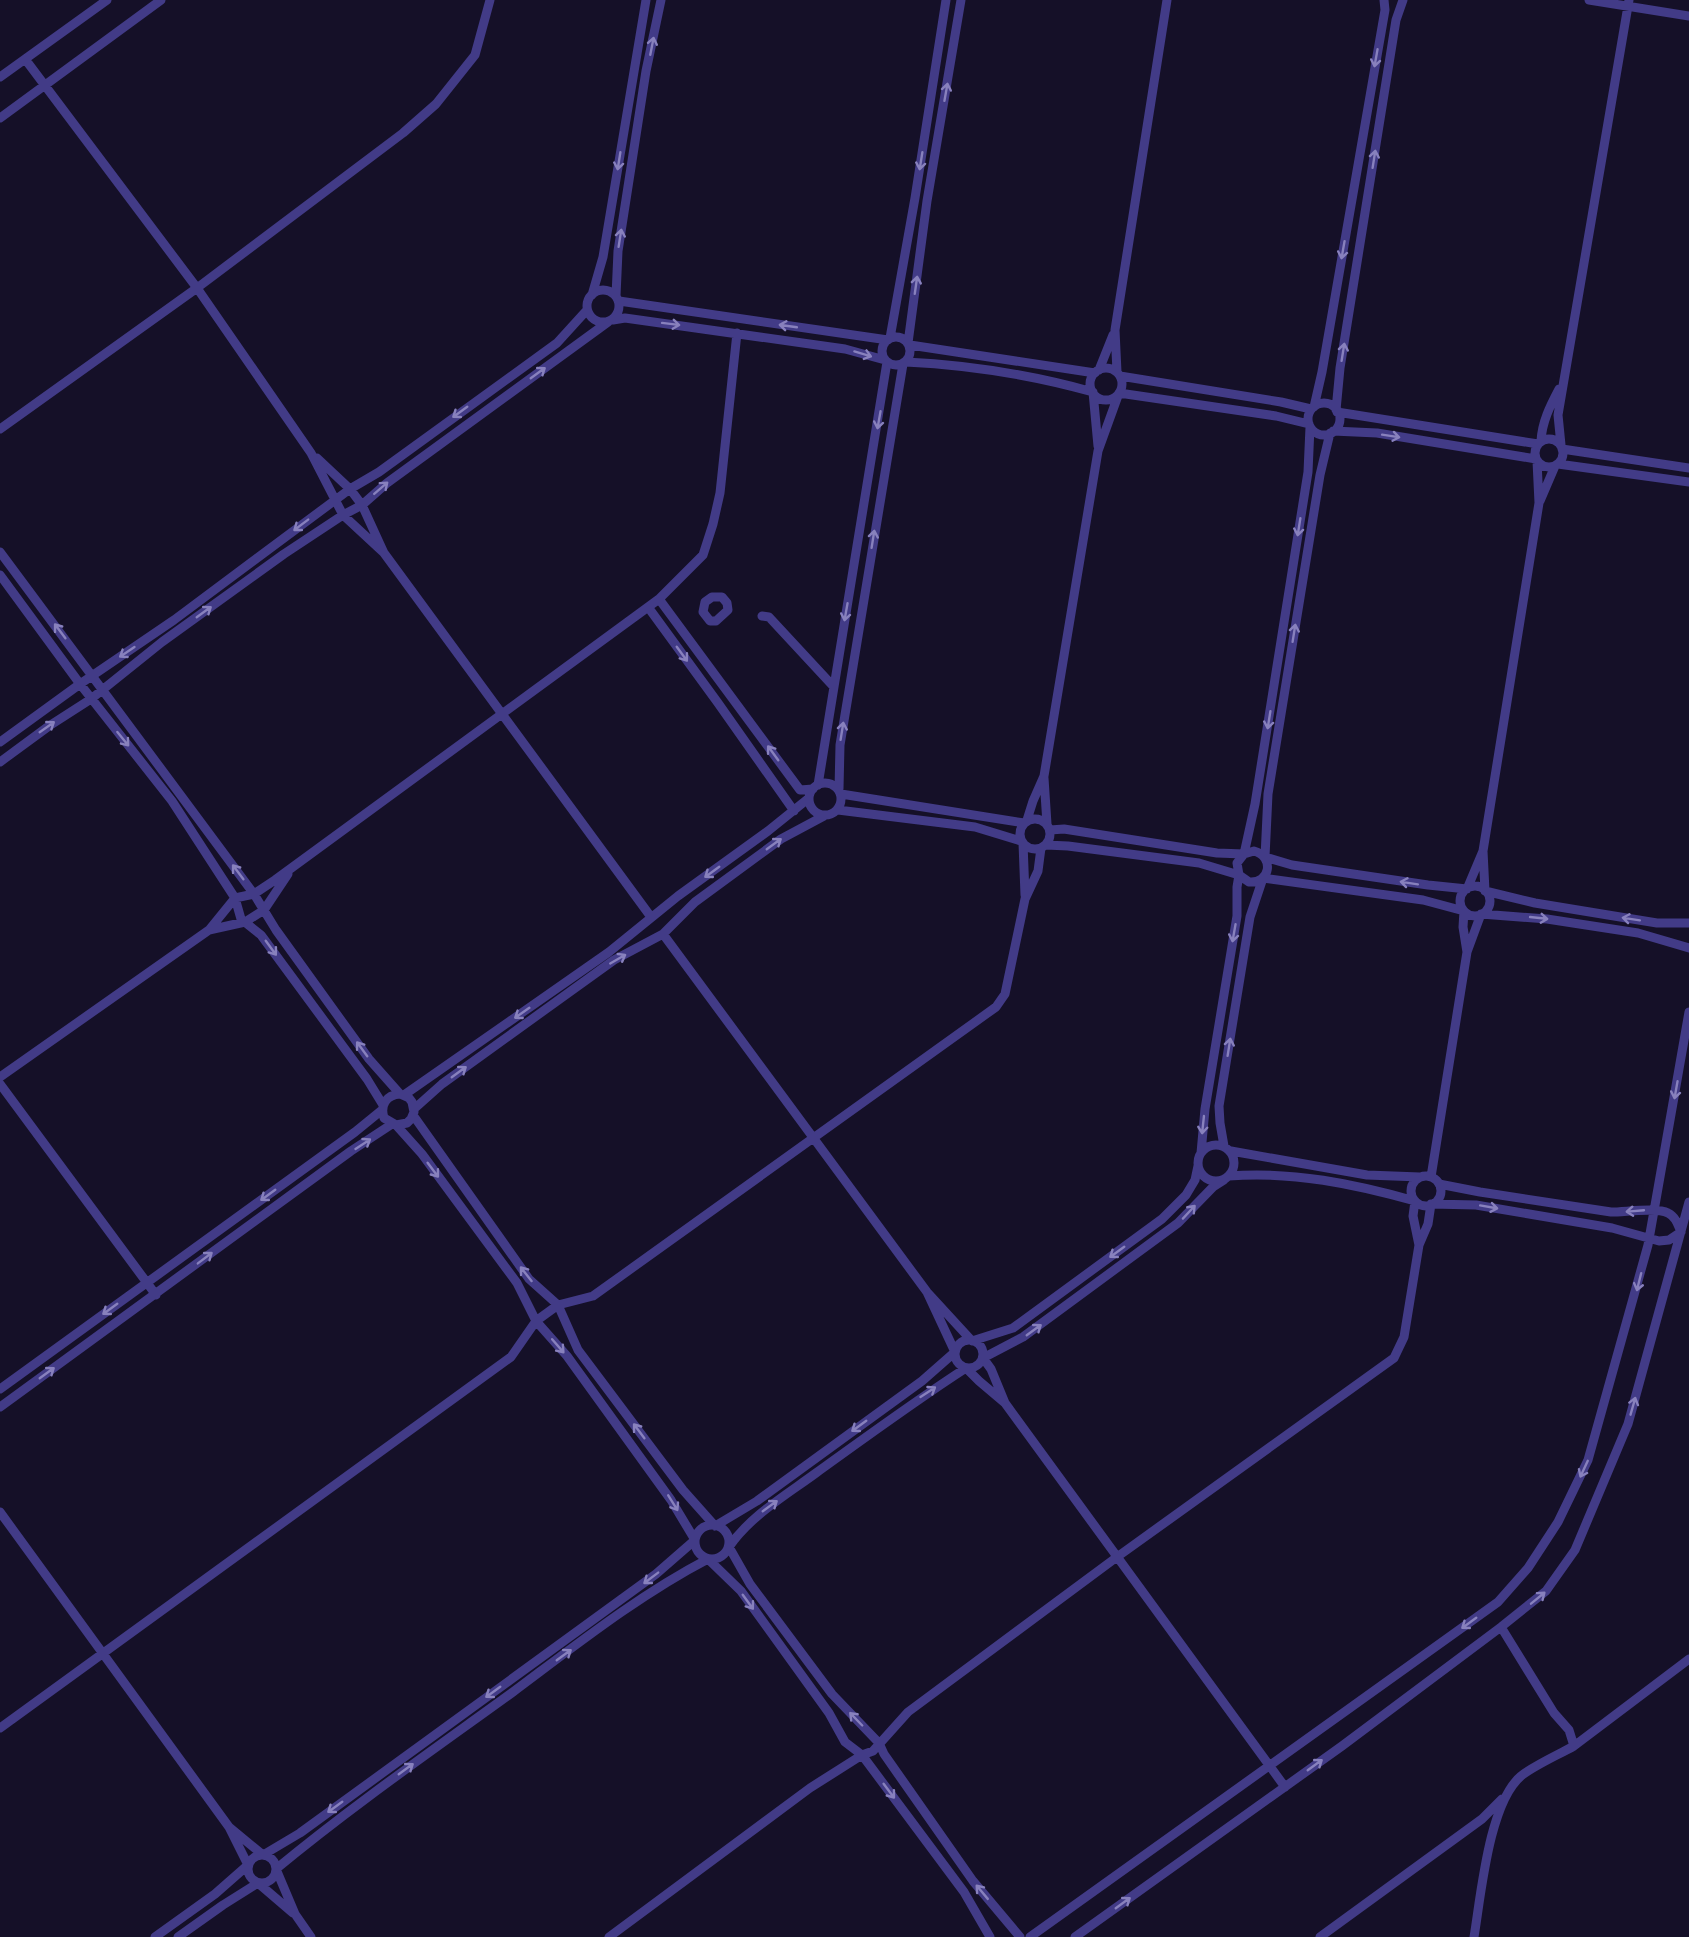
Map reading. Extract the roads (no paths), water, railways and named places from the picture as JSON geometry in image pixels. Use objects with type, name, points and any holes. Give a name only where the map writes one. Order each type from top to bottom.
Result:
[{"type":"street","points":[[0,77],[107,0]]},
{"type":"street","points":[[0,118],[161,0]]},
{"type":"street","points":[[0,429],[197,288],[403,133],[436,104],[475,55],[490,0]]},
{"type":"street","points":[[592,295],[603,257],[646,0]]},
{"type":"street","points":[[0,762],[91,699],[162,642],[284,554],[362,505],[387,483],[610,321],[619,312],[618,251],[646,71],[661,0]]},
{"type":"street","points":[[824,816],[812,808],[813,791],[869,479],[886,361],[882,347],[889,339],[915,198],[946,0]]},
{"type":"street","points":[[0,1407],[303,1186],[394,1125],[407,1123],[413,1112],[442,1084],[614,960],[663,934],[705,895],[781,839],[838,810],[841,805],[840,745],[904,363],[910,354],[909,344],[927,201],[962,0]]},
{"type":"street","points":[[0,1728],[511,1357],[536,1321],[558,1305],[593,1296],[996,1007],[1005,994],[1025,899],[1038,871],[1043,846],[1050,838],[1044,776],[1098,451],[1122,386],[1118,374],[1115,330],[1167,0]]},
{"type":"street","points":[[155,1937],[215,1894],[254,1857],[263,1855],[300,1833],[656,1574],[695,1540],[701,1529],[706,1526],[715,1526],[757,1502],[922,1381],[955,1352],[960,1343],[1013,1328],[1162,1219],[1186,1195],[1195,1180],[1201,1153],[1205,1109],[1237,916],[1238,863],[1244,854],[1259,781],[1304,500],[1308,472],[1310,426],[1308,419],[1313,408],[1332,314],[1384,0]]},
{"type":"street","points":[[178,1937],[258,1883],[270,1881],[276,1874],[276,1869],[329,1825],[673,1577],[708,1559],[720,1557],[736,1536],[761,1514],[921,1397],[966,1368],[976,1367],[983,1358],[1023,1337],[1179,1223],[1213,1187],[1226,1178],[1235,1164],[1220,1123],[1219,1106],[1250,917],[1268,868],[1265,857],[1269,783],[1316,501],[1332,432],[1339,421],[1337,411],[1342,356],[1394,32],[1403,0]]},
{"type":"street","points":[[1589,0],[1628,3],[1689,16]]},
{"type":"street","points":[[1539,503],[1562,457],[1558,415],[1628,3]]},
{"type":"street","points":[[25,59],[43,86],[197,288],[311,453],[343,515],[384,553],[651,918]]},
{"type":"street","points":[[634,69],[646,71]]},
{"type":"street","points":[[622,136],[636,138]]},
{"type":"street","points":[[915,198],[927,201]]},
{"type":"street","points":[[0,742],[174,620],[336,499],[379,472],[557,343],[587,310],[588,299],[602,290],[607,290],[618,299],[889,339],[898,337],[909,344],[1097,371],[1108,368],[1118,374],[1313,408],[1325,404],[1337,411],[1540,442],[1554,440],[1562,447],[1689,468]]},
{"type":"street","points":[[587,310],[594,320],[610,321],[625,318],[845,349],[893,365],[941,364],[1035,379],[1093,392],[1103,399],[1109,399],[1119,393],[1276,416],[1310,426],[1318,434],[1377,433],[1536,460],[1547,468],[1557,465],[1689,482]]},
{"type":"street","points":[[1098,451],[1093,392],[1090,384],[1115,330]]},
{"type":"street","points":[[0,1077],[209,930],[235,898],[254,894],[291,868],[659,599],[703,555],[720,493],[737,333]]},
{"type":"street","points":[[609,1937],[810,1788],[862,1755],[873,1751],[908,1712],[1117,1557],[1394,1358],[1404,1337],[1419,1245],[1428,1224],[1431,1204],[1439,1196],[1435,1180],[1467,952],[1481,914],[1489,905],[1485,891],[1483,851],[1539,503],[1534,451],[1540,442],[1541,429],[1549,409],[1563,381]]},
{"type":"street","points":[[311,453],[351,489],[362,505],[384,553]]},
{"type":"street","points":[[869,479],[883,481]]},
{"type":"street","points":[[1304,500],[1316,501]]},
{"type":"street","points":[[0,552],[254,894],[276,930],[369,1059],[412,1102],[413,1112],[529,1279],[558,1305],[578,1350],[683,1490],[715,1526],[728,1536],[729,1547],[750,1584],[832,1694],[879,1743],[884,1754],[973,1881],[1020,1937]]},
{"type":"street","points":[[14,571],[1,576],[91,699],[172,801],[235,898],[241,919],[261,935],[309,1000],[367,1079],[382,1107],[384,1118],[422,1154],[517,1283],[536,1321],[567,1356],[664,1490],[695,1540],[700,1554],[741,1591],[829,1713],[844,1742],[862,1755],[964,1892],[990,1937]]},
{"type":"street","points":[[1289,590],[1301,591]]},
{"type":"street","points":[[659,599],[800,790],[813,791],[831,784],[840,792],[1026,821],[1036,818],[1048,827],[1217,853],[1244,854],[1254,851],[1265,857],[1314,868],[1428,885],[1467,889],[1475,886],[1485,891],[1534,903],[1657,923],[1689,923]]},
{"type":"street","points":[[648,607],[725,712],[794,812]]},
{"type":"street","points":[[762,616],[769,617],[833,686]]},
{"type":"street","points":[[1277,666],[1288,668]]},
{"type":"street","points":[[1025,899],[1020,831],[1044,776]]},
{"type":"street","points":[[1259,781],[1269,783]]},
{"type":"street","points":[[0,1389],[355,1132],[382,1107],[391,1095],[402,1094],[609,952],[794,812],[813,791]]},
{"type":"street","points":[[838,810],[975,827],[1022,842],[1031,849],[1043,846],[1068,846],[1199,863],[1239,874],[1249,882],[1263,878],[1423,900],[1472,915],[1547,919],[1638,933],[1689,948]]},
{"type":"street","points":[[1467,952],[1463,927],[1464,911],[1460,899],[1467,889],[1483,851]]},
{"type":"street","points":[[209,930],[246,922],[264,910],[291,868]]},
{"type":"street","points":[[663,934],[927,1292],[972,1341],[980,1345],[983,1358],[991,1369],[1005,1403],[1285,1787]]},
{"type":"street","points":[[555,989],[561,999]]},
{"type":"street","points":[[309,1000],[320,992]]},
{"type":"street","points":[[1030,1937],[1498,1602],[1528,1568],[1558,1522],[1588,1460],[1636,1293],[1649,1239],[1689,1012]]},
{"type":"street","points":[[0,1084],[156,1295]]},
{"type":"street","points":[[1201,1153],[1212,1145],[1367,1175],[1420,1177],[1480,1192],[1611,1212],[1655,1209],[1668,1212],[1675,1218],[1681,1232]]},
{"type":"street","points":[[1294,1176],[1296,1162]]},
{"type":"street","points":[[1198,1166],[1206,1178],[1218,1181],[1259,1173],[1294,1176],[1371,1188],[1426,1205],[1488,1207],[1612,1228],[1649,1239],[1669,1240],[1681,1232]]},
{"type":"street","points":[[295,1176],[303,1186]]},
{"type":"street","points":[[1419,1245],[1413,1216],[1415,1201],[1411,1188],[1420,1177]]},
{"type":"street","points":[[1075,1937],[1285,1787],[1546,1591],[1575,1550],[1628,1424],[1689,1202]]},
{"type":"street","points":[[927,1292],[959,1364],[1005,1403]]},
{"type":"street","points":[[0,1512],[229,1827],[248,1865],[249,1876],[295,1914]]},
{"type":"street","points":[[1501,1627],[1554,1713],[1569,1730],[1574,1746]]},
{"type":"street","points":[[541,1658],[547,1667]]},
{"type":"street","points":[[1320,1937],[1482,1819],[1521,1776],[1574,1746],[1689,1659]]},
{"type":"street","points":[[440,1731],[446,1740]]},
{"type":"street","points":[[362,1787],[369,1796]]},
{"type":"street","points":[[1474,1937],[1494,1823],[1505,1795]]},
{"type":"street","points":[[229,1827],[263,1855],[273,1860],[295,1914],[311,1937]]}]
